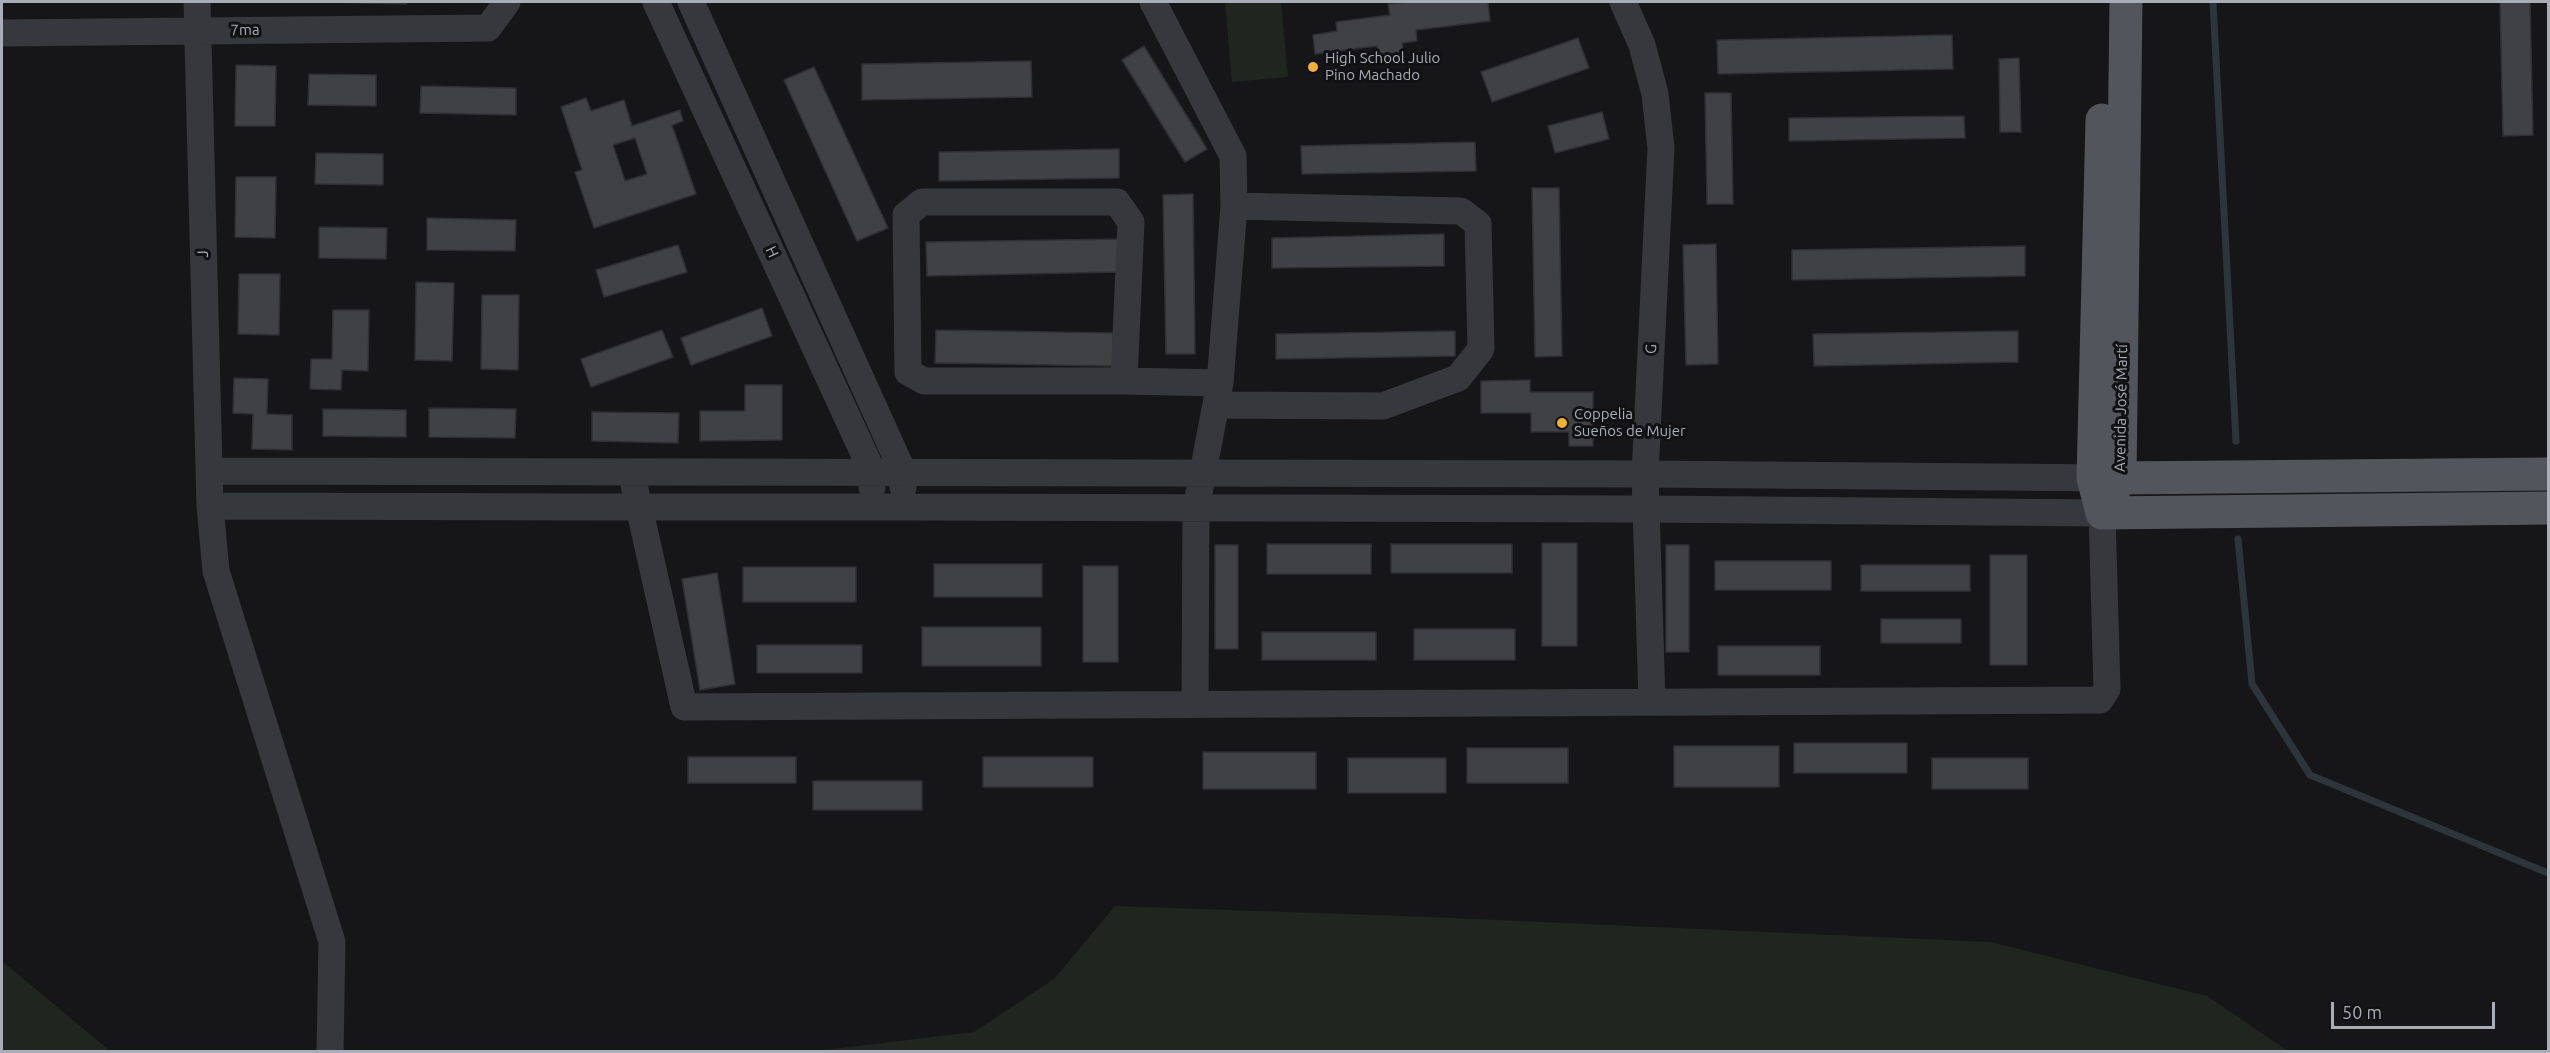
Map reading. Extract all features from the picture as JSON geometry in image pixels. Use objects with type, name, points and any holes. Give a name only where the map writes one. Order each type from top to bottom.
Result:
[{"type":"main road","name":"Avenida José Martí","points":[[2105,2],[2106,478]]},
{"type":"main road","name":"Avenida José Martí","points":[[2102,513],[2106,478],[2126,2]]},
{"type":"main road","points":[[2106,478],[2548,474]]},
{"type":"main road","points":[[2102,513],[2548,508]]},
{"type":"street","name":"J","points":[[197,2],[210,506],[216,571],[332,942],[330,1052]]},
{"type":"street","name":"7ma","points":[[2,33],[488,28],[507,2]]},
{"type":"street","name":"H","points":[[656,2],[872,471],[872,507]]},
{"type":"street","name":"H","points":[[691,2],[903,472],[903,507]]},
{"type":"street","points":[[1153,2],[1233,156],[1234,206],[1218,394],[1196,509],[1195,704]]},
{"type":"street","name":"G","points":[[1623,2],[1642,45],[1655,94],[1660,148],[1645,474],[1652,702]]},
{"type":"street","points":[[1124,381],[1131,222],[1117,202],[922,202],[906,215],[908,372],[924,381],[1124,381],[1218,394],[1383,406],[1458,378],[1480,349],[1478,224],[1461,211],[1234,206]]},
{"type":"street","points":[[209,471],[1203,472],[2106,478]]},
{"type":"street","points":[[210,506],[639,507],[903,507],[1196,509],[1646,509],[2102,513],[2107,689],[2100,699],[684,707],[639,507],[631,472]]},
{"type":"shaded area","points":[[1225,2],[1281,2],[1288,77],[1232,82]]},
{"type":"shaded area","points":[[1115,906],[1430,917],[1990,942],[2207,996],[2288,1051],[816,1051],[974,1032],[1054,979]]},
{"type":"shaded area","points":[[2,961],[110,1051],[2,1051]]},
{"type":"building","points":[[329,2],[406,2],[406,4]]},
{"type":"building","points":[[1488,2],[1490,21],[1416,30],[1417,41],[1402,43],[1404,55],[1379,59],[1377,46],[1315,54],[1313,35],[1337,31],[1336,22],[1390,15],[1388,4]]},
{"type":"building","points":[[2500,2],[2530,2],[2533,135],[2503,136]]},
{"type":"building","points":[[1952,35],[1953,69],[1718,74],[1717,40]]},
{"type":"building","points":[[1578,38],[1589,68],[1492,102],[1481,72]]},
{"type":"building","points":[[1144,46],[1207,149],[1185,162],[1122,60]]},
{"type":"building","points":[[2019,58],[2021,132],[2000,132],[1999,59]]},
{"type":"building","points":[[1031,61],[1032,97],[862,100],[862,64]]},
{"type":"building","points":[[236,65],[276,66],[275,126],[235,126]]},
{"type":"building","points":[[814,67],[888,228],[857,241],[784,80]]},
{"type":"building","points":[[309,74],[376,75],[376,106],[308,105]]},
{"type":"building","points":[[421,86],[516,88],[516,115],[420,113]]},
{"type":"building","points":[[1705,93],[1731,93],[1733,204],[1707,204]]},
{"type":"building","points":[[586,98],[591,111],[624,100],[632,126],[680,110],[683,121],[672,125],[696,194],[594,228],[575,172],[582,170],[561,107]],"holes":[[[635,138],[647,174],[625,181],[613,145]]]},
{"type":"building","points":[[1602,112],[1609,139],[1555,153],[1548,126]]},
{"type":"building","points":[[1964,116],[1965,138],[1789,141],[1789,118]]},
{"type":"building","points":[[1475,142],[1476,171],[1302,174],[1301,146]]},
{"type":"building","points":[[1119,149],[1119,178],[939,181],[939,152]]},
{"type":"building","points":[[316,153],[383,154],[383,185],[315,184]]},
{"type":"building","points":[[236,177],[276,177],[275,238],[235,237]]},
{"type":"building","points":[[1532,188],[1559,188],[1562,356],[1535,357]]},
{"type":"building","points":[[1193,194],[1195,354],[1166,354],[1163,195]]},
{"type":"building","points":[[427,218],[516,220],[515,251],[427,250]]},
{"type":"building","points":[[319,227],[387,228],[386,259],[319,258]]},
{"type":"building","points":[[1444,234],[1444,266],[1272,268],[1272,238]]},
{"type":"building","points":[[1120,239],[1120,272],[927,276],[926,242]]},
{"type":"building","points":[[1716,244],[1718,364],[1686,365],[1683,245]]},
{"type":"building","points":[[678,245],[687,272],[604,297],[596,270]]},
{"type":"building","points":[[2025,246],[2025,276],[1792,280],[1792,250]]},
{"type":"building","points":[[239,274],[280,274],[279,335],[238,334]]},
{"type":"building","points":[[416,282],[454,283],[452,361],[415,360]]},
{"type":"building","points":[[482,295],[519,295],[518,370],[481,369]]},
{"type":"building","points":[[762,308],[772,336],[691,365],[681,338]]},
{"type":"building","points":[[333,310],[369,310],[368,371],[342,370],[341,390],[310,389],[311,359],[332,359]]},
{"type":"building","points":[[662,330],[673,357],[591,387],[581,359]]},
{"type":"building","points":[[936,330],[1113,333],[1113,366],[935,363]]},
{"type":"building","points":[[1455,331],[1455,356],[1276,359],[1276,334]]},
{"type":"building","points":[[2018,331],[2018,362],[1814,366],[1813,334]]},
{"type":"building","points":[[234,378],[268,379],[267,414],[292,415],[292,450],[252,449],[253,414],[233,413]]},
{"type":"building","name":"Coppelia Sueños de Mujer","points":[[1530,380],[1530,392],[1593,392],[1593,446],[1569,446],[1569,432],[1531,432],[1531,413],[1481,413],[1481,381]]},
{"type":"building","points":[[745,385],[782,385],[782,440],[700,441],[700,411],[745,411]]},
{"type":"building","points":[[429,408],[516,409],[515,438],[429,437]]},
{"type":"building","points":[[323,409],[406,410],[406,437],[323,436]]},
{"type":"building","points":[[592,412],[679,413],[678,443],[592,441]]},
{"type":"building","points":[[1542,543],[1577,543],[1577,646],[1542,646]]},
{"type":"building","points":[[1267,544],[1371,544],[1371,574],[1267,574]]},
{"type":"building","points":[[1391,544],[1512,544],[1512,573],[1391,573]]},
{"type":"building","points":[[1215,545],[1238,545],[1238,649],[1215,649]]},
{"type":"building","points":[[1666,545],[1689,545],[1689,652],[1666,652]]},
{"type":"building","points":[[1990,555],[2027,555],[2027,665],[1990,665]]},
{"type":"building","points":[[1715,561],[1831,561],[1831,590],[1715,590]]},
{"type":"building","points":[[934,564],[1042,564],[1042,597],[934,597]]},
{"type":"building","points":[[1861,565],[1970,565],[1970,591],[1861,591]]},
{"type":"building","points":[[1083,566],[1118,566],[1118,662],[1083,662]]},
{"type":"building","points":[[743,567],[856,567],[856,602],[743,602]]},
{"type":"building","points":[[717,573],[735,684],[700,690],[682,579]]},
{"type":"building","points":[[1881,619],[1961,619],[1961,643],[1881,643]]},
{"type":"building","points":[[922,627],[1041,627],[1041,666],[922,666]]},
{"type":"building","points":[[1414,629],[1515,629],[1515,660],[1414,660]]},
{"type":"building","points":[[1262,632],[1376,632],[1376,660],[1262,660]]},
{"type":"building","points":[[757,645],[862,645],[862,673],[757,673]]},
{"type":"building","points":[[1718,646],[1820,646],[1820,675],[1718,675]]},
{"type":"building","points":[[1794,743],[1907,743],[1907,773],[1794,773]]},
{"type":"building","points":[[1674,746],[1779,746],[1779,787],[1674,787]]},
{"type":"building","points":[[1467,748],[1568,748],[1568,783],[1467,783]]},
{"type":"building","points":[[1203,752],[1316,752],[1316,789],[1203,789]]},
{"type":"building","points":[[688,757],[796,757],[796,783],[688,783]]},
{"type":"building","points":[[983,757],[1093,757],[1093,787],[983,787]]},
{"type":"building","points":[[1348,758],[1446,758],[1446,793],[1348,793]]},
{"type":"building","points":[[1932,758],[2028,758],[2028,789],[1932,789]]},
{"type":"building","points":[[813,781],[922,781],[922,810],[813,810]]},
{"type":"waterway","points":[[2213,2],[2236,441]]},
{"type":"waterway","points":[[2238,539],[2252,684],[2310,775],[2548,873]]},
{"type":"place","name":"High School Julio Pino Machado","points":[[1313,67]]},
{"type":"place","name":"Coppelia Sueños de Mujer","points":[[1562,423]]}]
